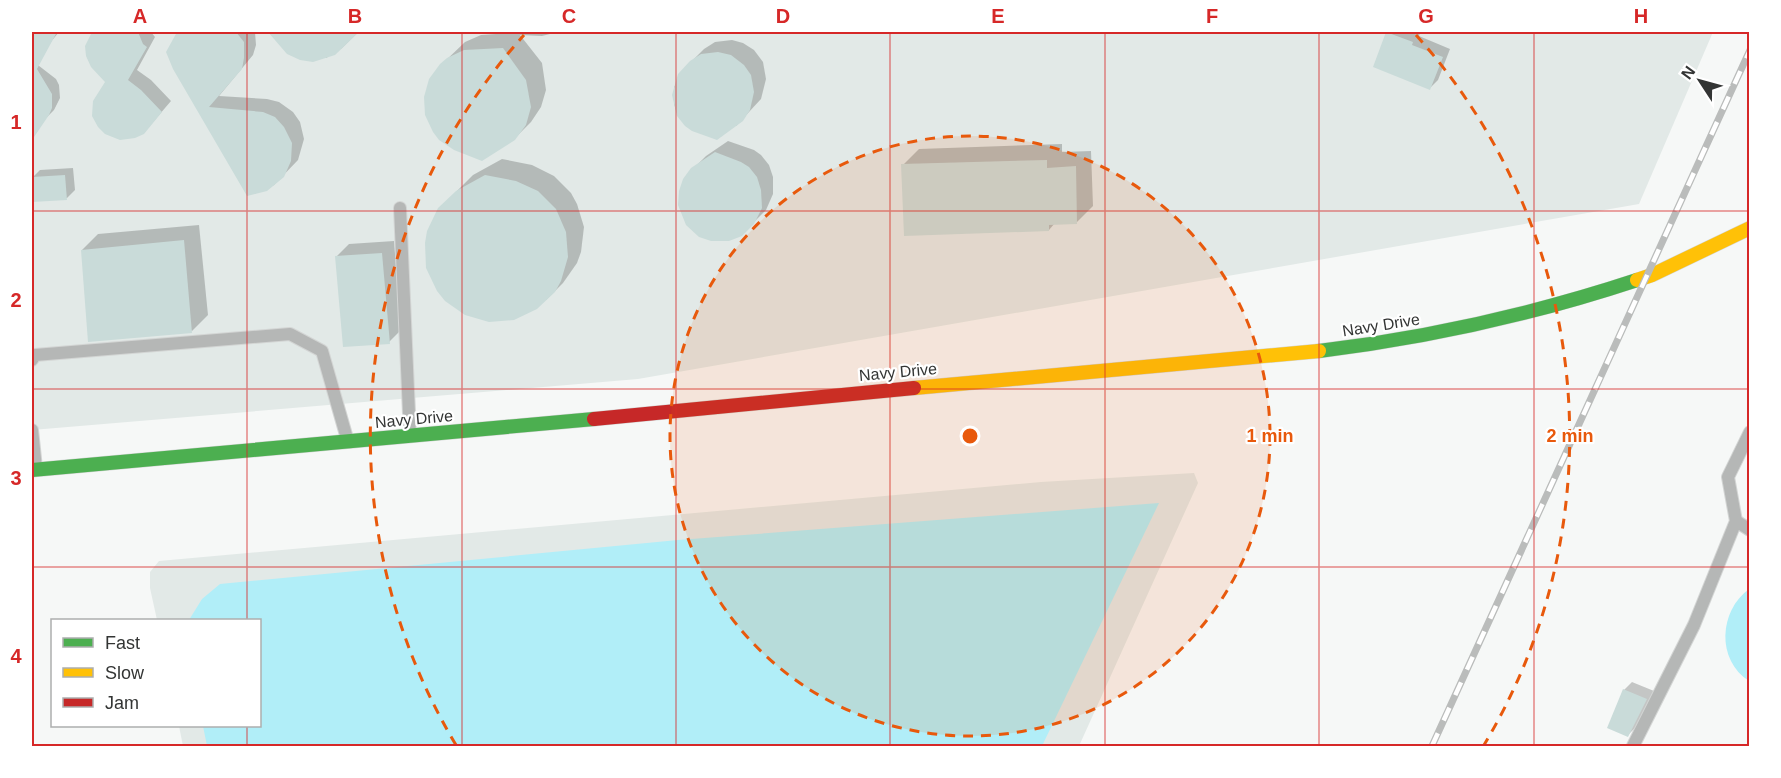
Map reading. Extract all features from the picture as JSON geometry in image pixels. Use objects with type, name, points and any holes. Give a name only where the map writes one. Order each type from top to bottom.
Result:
[{"type":"street","name":"Navy Drive","points":[[34,470],[410,437],[1014,378],[1306,353],[1386,343],[1446,331],[1598,293],[1652,275],[1749,228]]},
{"type":"lane","points":[[400,208],[410,437]]},
{"type":"lane","points":[[32,360],[35,355],[290,334],[322,351],[348,442]]},
{"type":"lane","points":[[32,430],[34,470]]},
{"type":"lane","points":[[1633,747],[1694,625],[1736,521],[1728,477],[1749,432]]},
{"type":"lane","points":[[1736,521],[1749,530]]},
{"type":"shaded area","points":[[32,32],[1713,32],[1639,204],[638,379],[32,430]]},
{"type":"shaded area","points":[[1194,473],[1198,483],[1079,746],[183,746],[179,727],[261,727],[261,619],[157,619],[150,588],[150,572],[159,561],[1041,482]]},
{"type":"water","points":[[1159,503],[1042,746],[207,746],[203,727],[261,727],[261,619],[190,619],[202,599],[220,584],[678,540]]},
{"type":"water","points":[[1749,589],[1749,681],[1738,672],[1731,661],[1725,635],[1732,610],[1739,598]]},
{"type":"building","points":[[32,32],[57,32],[37,69],[52,94],[52,108],[32,140]]},
{"type":"building","points":[[92,32],[138,32],[143,44],[147,47],[128,80],[162,112],[144,134],[120,140],[105,134],[92,116],[93,101],[105,82],[91,67],[86,56],[85,46]]},
{"type":"building","points":[[177,32],[236,32],[244,42],[242,69],[209,107],[263,112],[275,117],[284,127],[292,143],[291,161],[284,177],[267,191],[247,196],[173,69],[166,52]]},
{"type":"building","points":[[268,32],[359,32],[335,55],[313,62],[300,60],[287,54]]},
{"type":"building","points":[[1386,32],[1443,57],[1430,90],[1373,67]]},
{"type":"building","points":[[503,48],[526,80],[531,107],[526,125],[515,140],[482,161],[454,150],[439,140],[425,115],[424,97],[429,79],[447,58],[464,50]]},
{"type":"building","points":[[718,52],[731,55],[744,65],[751,75],[754,92],[750,110],[743,121],[717,140],[685,126],[677,116],[672,95],[678,74],[690,61],[701,54]]},
{"type":"building","points":[[715,152],[749,167],[757,177],[761,190],[762,208],[754,224],[742,236],[729,241],[711,241],[699,237],[686,225],[678,205],[683,179],[691,168]]},
{"type":"building","points":[[1047,160],[1047,168],[1076,166],[1077,224],[1049,225],[1049,231],[904,236],[901,164]]},
{"type":"building","points":[[65,175],[67,200],[32,202],[32,177]]},
{"type":"building","points":[[485,175],[516,181],[538,191],[556,209],[566,232],[568,257],[555,292],[537,309],[514,320],[489,322],[465,315],[445,301],[437,291],[426,268],[427,231],[438,208],[456,191]]},
{"type":"building","points":[[184,240],[192,333],[88,342],[81,250]]},
{"type":"building","points":[[382,253],[390,344],[343,347],[335,256]]},
{"type":"building","points":[[1623,689],[1647,699],[1628,737],[1607,728]]},
{"type":"railway","points":[[1432,746],[1750,50]]},
{"type":"traffic: fast","points":[[1319,351],[1359,346],[1480,323],[1559,304],[1637,280]]},
{"type":"traffic: fast","points":[[32,470],[594,419]]},
{"type":"traffic: slow","points":[[1637,280],[1750,228]]},
{"type":"traffic: slow","points":[[914,388],[1319,351]]},
{"type":"traffic: jam","points":[[594,419],[914,388]]}]
